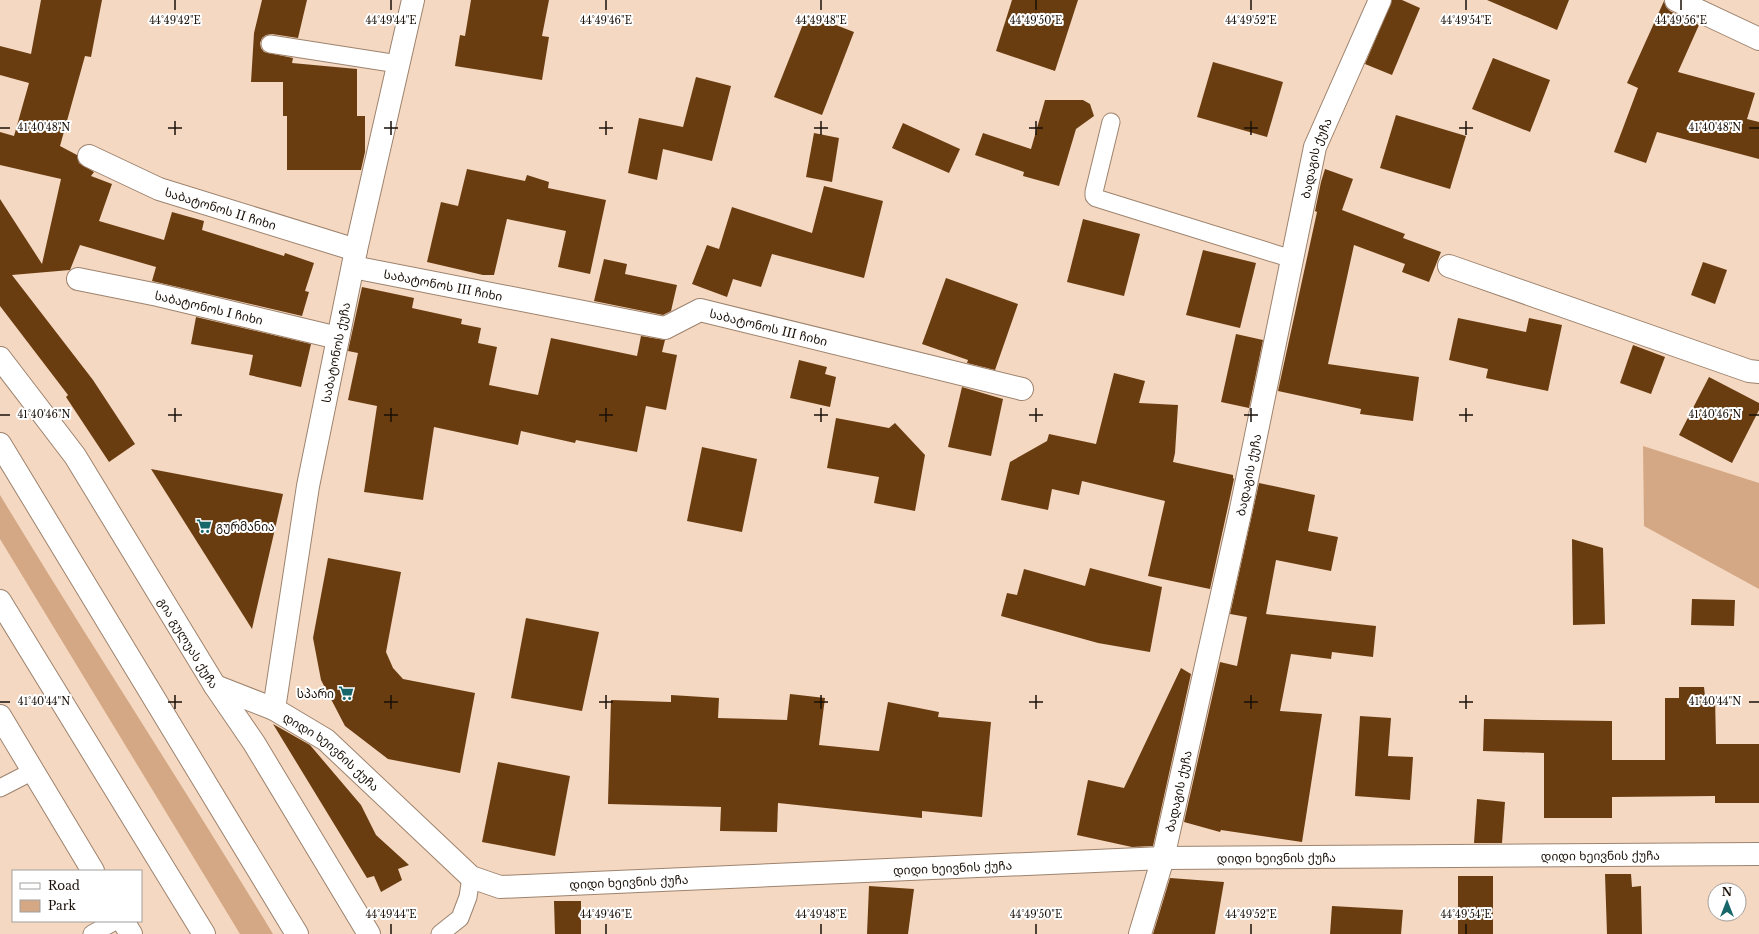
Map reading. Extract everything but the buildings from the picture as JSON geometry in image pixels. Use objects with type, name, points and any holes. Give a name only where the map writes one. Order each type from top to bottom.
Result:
[{"type":"main road","name":"საბატონოს ქუჩა","points":[[274,708],[308,486],[354,258],[413,0]]},
{"type":"main road","name":"ბადაგის ქუჩა","points":[[1140,934],[1163,858],[1242,509],[1315,146],[1380,0]]},
{"type":"main road","points":[[1676,0],[1759,39]]},
{"type":"main road","name":"საბატონოს II ჩიხი","points":[[89,156],[160,189],[354,258]]},
{"type":"main road","name":"საბატონოს III ჩიხი","points":[[354,258],[665,328],[700,310],[1022,389]]},
{"type":"main road","points":[[1449,266],[1749,371],[1759,372]]},
{"type":"main road","name":"საბატონოს I ჩიხი","points":[[78,279],[158,295],[338,338]]},
{"type":"main road","name":"გია გულუას ქუჩა","points":[[0,358],[75,456],[215,686],[254,743],[369,934]]},
{"type":"main road","points":[[0,444],[297,934]]},
{"type":"main road","points":[[0,601],[204,934]]},
{"type":"main road","name":"დიდი ხეივნის ქუჩა","points":[[215,686],[274,708],[326,740],[471,877],[500,887],[1163,858],[1759,854]]},
{"type":"main road","points":[[0,716],[92,870]]},
{"type":"main road","points":[[124,922],[131,934]]},
{"type":"lane","points":[[270,44],[398,64]]},
{"type":"lane","points":[[1111,122],[1094,192],[1094,196],[1096,198],[1292,259]]},
{"type":"lane","points":[[0,788],[33,771]]},
{"type":"lane","points":[[440,934],[460,918],[468,897],[471,877]]},
{"type":"lane","points":[[92,934],[113,922]]},
{"type":"green space","points":[[1643,446],[1759,483],[1759,589],[1644,526]]},
{"type":"green space","points":[[0,495],[273,934],[240,934],[0,539]]},
{"type":"place","name":"გურმანია","points":[[204,526]]},
{"type":"place","name":"სპარი","points":[[346,693]]}]
